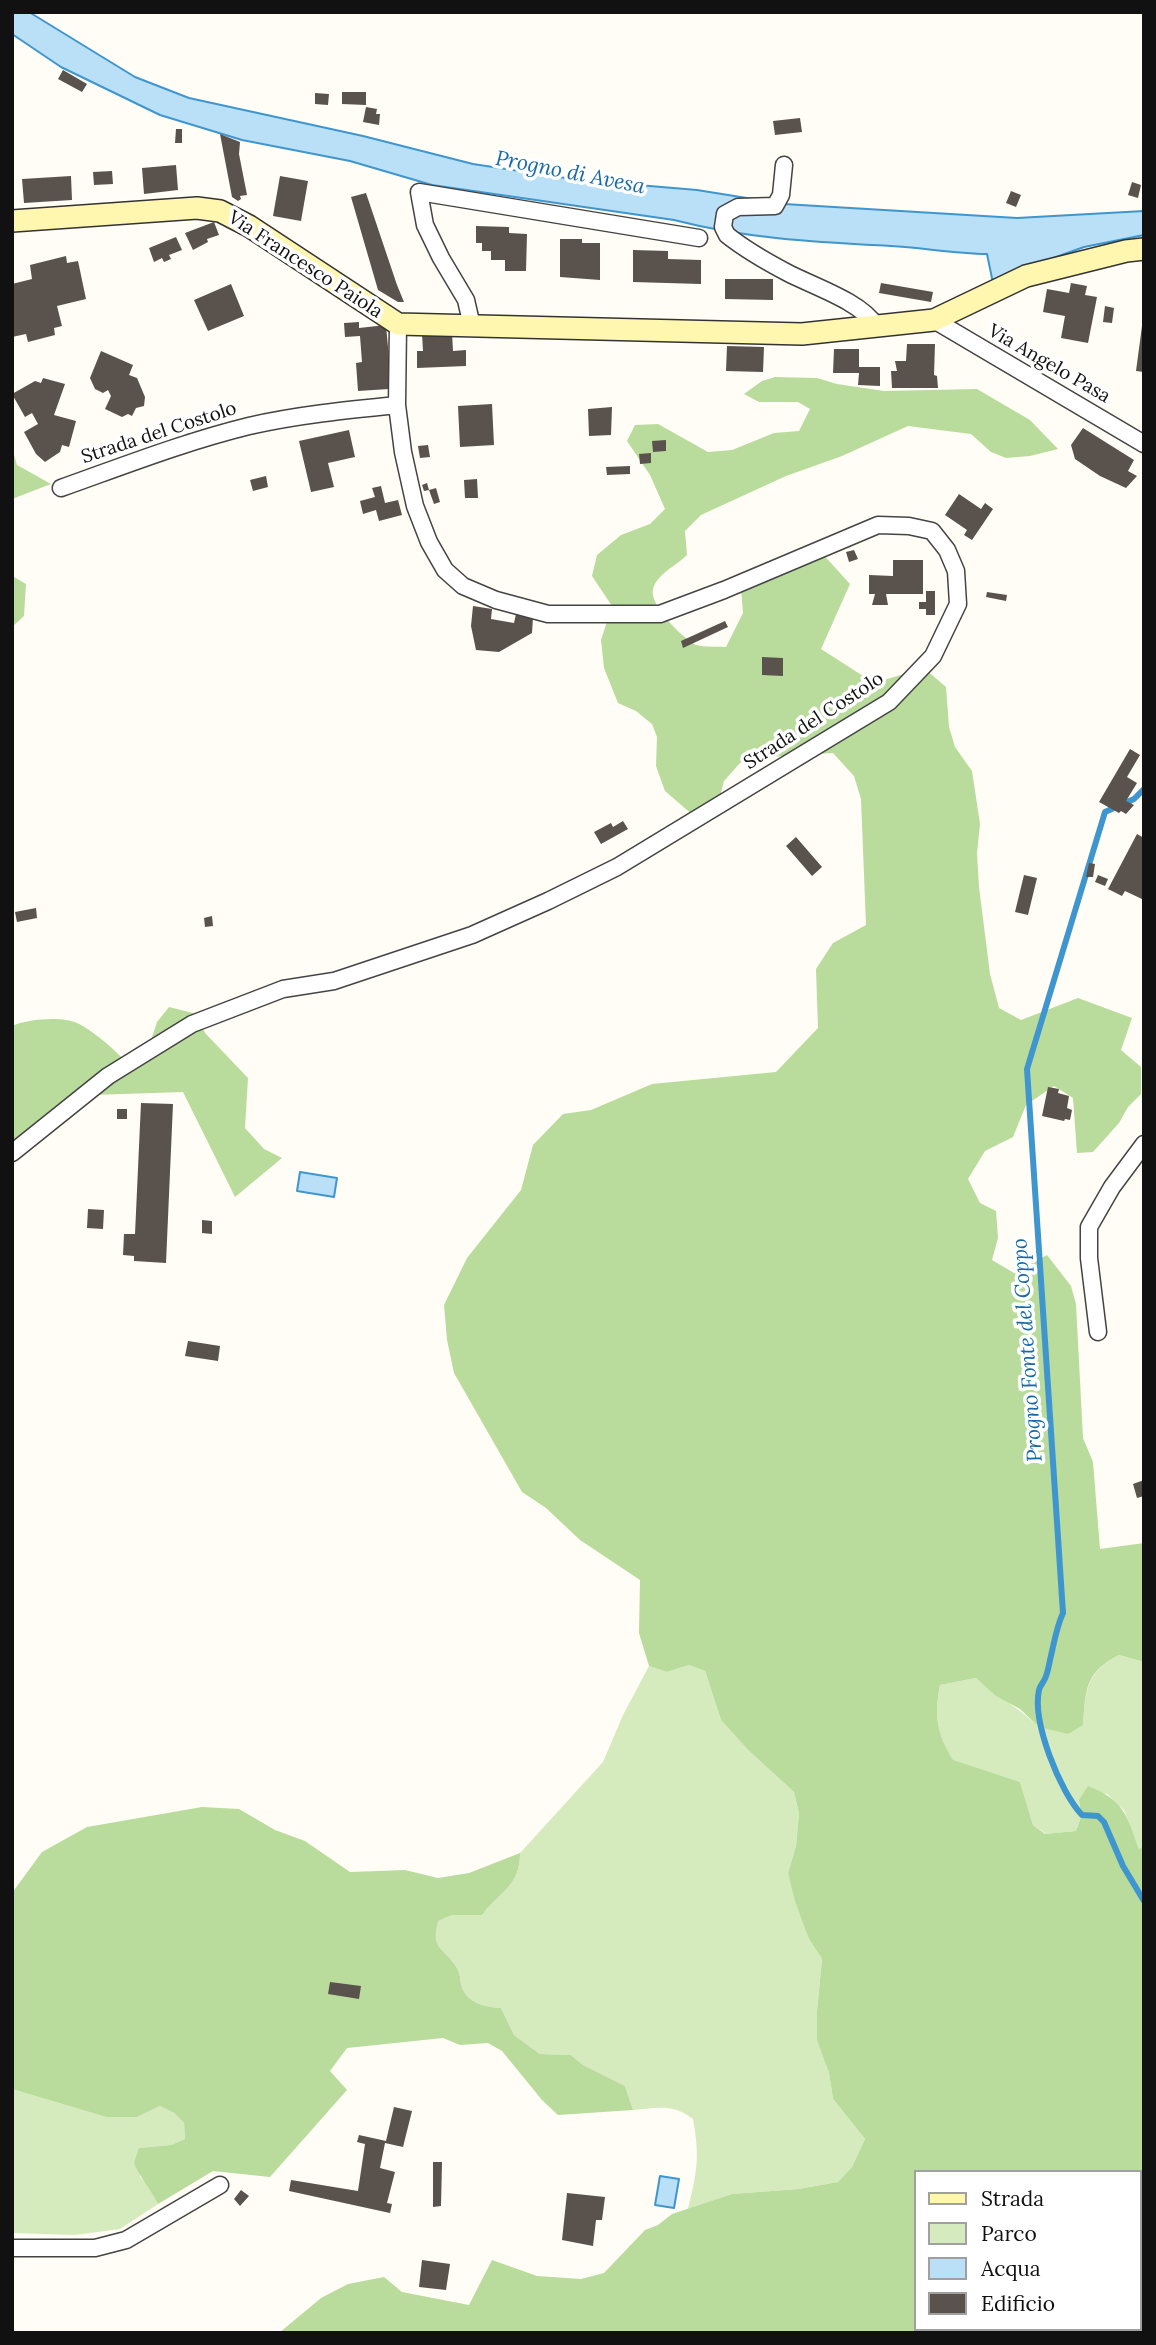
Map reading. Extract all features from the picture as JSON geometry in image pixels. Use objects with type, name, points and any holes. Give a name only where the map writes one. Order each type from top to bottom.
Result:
[{"type":"street","points":[[784,165],[781,195],[775,206],[738,207],[726,214],[723,227],[727,235],[786,272],[871,317],[876,326]]},
{"type":"street","points":[[472,326],[466,300],[425,225],[419,192],[699,238]]},
{"type":"street","name":"Via Francesco Paiola","points":[[12,221],[197,208],[220,211],[249,226],[398,324],[472,326],[802,334],[934,320],[1026,276],[1144,249]]},
{"type":"street","name":"Via Angelo Pasa","points":[[934,320],[1144,444]]},
{"type":"street","name":"Strada del Costolo","points":[[12,1153],[108,1076],[192,1024],[283,989],[334,981],[472,935],[617,867],[889,702],[933,656],[958,604],[956,571],[947,550],[932,531],[909,526],[878,525],[660,614],[548,614],[496,600],[463,586],[445,570],[429,542],[415,506],[402,452],[397,405],[398,324]]},
{"type":"street","name":"Strada del Costolo","points":[[61,488],[178,446],[250,426],[323,412],[397,405]]},
{"type":"street","points":[[1098,1332],[1089,1258],[1089,1227],[1112,1186],[1144,1144]]},
{"type":"street","points":[[12,2248],[95,2248],[126,2240],[220,2185]]},
{"type":"green space","points":[[775,377],[817,378],[884,391],[977,389],[1030,420],[1058,449],[1030,456],[1006,458],[991,452],[971,434],[908,426],[842,456],[786,476],[701,515],[685,531],[687,555],[658,579],[653,596],[667,620],[694,644],[726,647],[743,613],[741,588],[762,564],[782,556],[820,551],[850,584],[821,649],[874,683],[924,668],[946,687],[949,727],[955,747],[972,771],[980,824],[977,853],[979,887],[990,974],[999,1008],[1021,1020],[1078,998],[1132,1018],[1121,1050],[1141,1067],[1141,1094],[1093,1152],[1077,1153],[1073,1098],[1054,1086],[1026,1105],[1013,1137],[985,1151],[968,1179],[980,1203],[996,1211],[998,1238],[992,1260],[1014,1273],[1047,1255],[1071,1286],[1076,1304],[1083,1438],[1093,1462],[1100,1549],[1144,1543],[1144,1662],[1119,1655],[1099,1669],[1086,1692],[1083,1725],[1068,1734],[1039,1727],[1020,1709],[996,1696],[976,1678],[940,1685],[937,1715],[943,1742],[953,1760],[1020,1782],[1033,1825],[1045,1834],[1076,1831],[1081,1817],[1079,1800],[1088,1786],[1117,1803],[1127,1818],[1139,1849],[1144,1846],[1144,2333],[279,2333],[321,2298],[348,2284],[384,2277],[402,2292],[469,2305],[492,2260],[537,2276],[581,2279],[604,2273],[645,2230],[658,2225],[672,2214],[732,2194],[798,2189],[838,2182],[852,2167],[865,2139],[833,2099],[829,2073],[817,2040],[822,1959],[809,1939],[788,1873],[796,1846],[799,1813],[794,1792],[748,1750],[721,1720],[705,1671],[689,1665],[667,1672],[649,1666],[639,1633],[640,1580],[580,1540],[546,1508],[522,1492],[454,1373],[447,1340],[444,1305],[467,1258],[521,1190],[533,1145],[563,1114],[591,1110],[652,1084],[776,1072],[818,1028],[816,969],[833,943],[866,925],[861,799],[854,776],[833,753],[753,758],[740,763],[724,781],[717,808],[694,816],[665,791],[656,766],[657,737],[652,724],[636,711],[618,703],[604,668],[601,640],[612,606],[592,576],[597,555],[621,535],[650,524],[665,509],[650,475],[627,441],[635,425],[658,424],[708,452],[732,450],[774,433],[799,431],[810,409],[798,402],[759,402],[744,394],[762,381]]},
{"type":"green space","points":[[12,448],[17,465],[51,484],[12,499]]},
{"type":"green space","points":[[12,573],[26,584],[24,616],[12,627]]},
{"type":"green space","points":[[169,1007],[193,1013],[206,1034],[248,1078],[245,1128],[264,1149],[282,1158],[235,1197],[183,1092],[93,1095],[12,1161],[12,1026],[44,1019],[77,1023],[99,1037],[132,1068],[144,1062],[157,1022]]},
{"type":"green space","points":[[1119,1655],[1144,1662],[1144,1846],[1139,1849],[1124,1810],[1107,1794],[1079,1800],[1081,1817],[1076,1831],[1046,1834],[1033,1825],[1020,1782],[953,1761],[943,1742],[938,1724],[940,1685],[976,1678],[1039,1727],[1083,1725],[1087,1692],[1093,1676]]},
{"type":"green space","points":[[689,1665],[705,1671],[721,1720],[748,1750],[794,1792],[799,1813],[796,1846],[788,1873],[809,1939],[822,1959],[817,2039],[829,2073],[833,2099],[865,2139],[852,2167],[838,2182],[798,2189],[732,2194],[688,2209],[696,2164],[693,2119],[671,2109],[633,2110],[625,2086],[583,2065],[571,2055],[540,2054],[514,2035],[501,2008],[482,2005],[467,1996],[457,1968],[437,1943],[435,1931],[437,1921],[452,1915],[482,1915],[508,1888],[517,1874],[520,1853],[603,1762],[623,1715],[649,1666],[667,1672]]},
{"type":"green space","points":[[202,1807],[239,1809],[275,1830],[305,1841],[350,1872],[405,1870],[438,1878],[469,1873],[520,1853],[517,1874],[508,1888],[482,1915],[452,1915],[438,1921],[437,1943],[457,1968],[463,1990],[471,2000],[501,2008],[514,2035],[540,2054],[571,2055],[583,2065],[625,2086],[633,2110],[558,2115],[542,2100],[502,2051],[488,2043],[460,2045],[443,2038],[347,2048],[330,2071],[347,2090],[270,2177],[213,2171],[158,2204],[134,2163],[139,2148],[171,2145],[185,2139],[184,2123],[174,2113],[160,2106],[137,2117],[106,2117],[12,2089],[12,1893],[42,1852],[87,1827]]},
{"type":"green space","points":[[12,2089],[106,2117],[137,2117],[160,2106],[174,2113],[184,2123],[185,2139],[171,2145],[139,2148],[140,2177],[151,2187],[158,2204],[120,2229],[75,2235],[12,2233]]},
{"type":"water","points":[[12,12],[29,12],[135,77],[189,98],[363,136],[473,164],[579,180],[697,190],[784,204],[1017,218],[1144,211],[1144,235],[1084,247],[1020,270],[993,283],[987,254],[755,236],[674,220],[432,185],[350,161],[242,140],[160,115],[61,67],[12,34]]},
{"type":"water","points":[[300,1172],[337,1178],[334,1197],[297,1191]]},
{"type":"water","points":[[660,2176],[679,2179],[674,2208],[655,2205]]},
{"type":"building","points":[[63,70],[87,84],[82,92],[58,79]]},
{"type":"building","points":[[342,92],[366,92],[366,105],[342,104]]},
{"type":"building","points":[[315,93],[329,94],[328,105],[315,104]]},
{"type":"building","points":[[366,107],[377,109],[376,114],[380,114],[379,125],[363,122]]},
{"type":"building","points":[[800,118],[802,132],[775,135],[773,121]]},
{"type":"building","points":[[176,129],[182,129],[182,143],[175,143]]},
{"type":"building","points":[[220,134],[240,142],[239,154],[247,195],[240,196],[238,201],[232,197]]},
{"type":"building","points":[[176,165],[178,190],[144,194],[142,168]]},
{"type":"building","points":[[112,171],[113,184],[94,185],[93,172]]},
{"type":"building","points":[[71,176],[72,200],[24,203],[22,179]]},
{"type":"building","points":[[280,176],[308,181],[301,221],[273,216]]},
{"type":"building","points":[[1132,182],[1141,185],[1138,198],[1128,195]]},
{"type":"building","points":[[1011,191],[1021,195],[1016,207],[1006,203]]},
{"type":"building","points":[[366,193],[404,302],[398,302],[378,290],[351,197]]},
{"type":"building","points":[[214,222],[219,235],[207,239],[208,242],[193,250],[185,233]]},
{"type":"building","points":[[476,226],[509,227],[509,233],[527,234],[526,271],[505,271],[505,260],[491,260],[491,251],[482,251],[482,243],[476,243]]},
{"type":"building","points":[[176,237],[182,250],[169,255],[171,259],[164,262],[162,258],[154,262],[149,248]]},
{"type":"building","points":[[560,239],[582,239],[582,243],[600,243],[600,280],[560,277]]},
{"type":"building","points":[[633,250],[668,251],[668,259],[701,260],[701,284],[633,282]]},
{"type":"building","points":[[66,256],[67,263],[78,261],[86,299],[57,306],[62,326],[54,328],[55,335],[28,342],[26,334],[12,337],[12,284],[32,279],[30,265]]},
{"type":"building","points":[[725,279],[773,279],[773,300],[725,299]]},
{"type":"building","points":[[881,283],[933,292],[931,302],[879,293]]},
{"type":"building","points":[[1071,283],[1087,286],[1085,295],[1097,297],[1088,343],[1061,338],[1065,316],[1043,312],[1047,289],[1069,293]]},
{"type":"building","points":[[231,284],[244,316],[208,331],[194,300]]},
{"type":"building","points":[[1105,306],[1114,308],[1112,323],[1103,322]]},
{"type":"building","points":[[359,322],[359,328],[386,325],[391,380],[388,380],[389,389],[358,391],[356,363],[362,362],[360,336],[345,337],[344,323]]},
{"type":"building","points":[[1144,326],[1144,372],[1136,371]]},
{"type":"building","points":[[452,333],[453,351],[466,350],[466,366],[417,368],[417,351],[423,351],[422,334]]},
{"type":"building","points":[[907,344],[935,344],[934,375],[937,376],[938,388],[892,388],[891,371],[897,371],[895,361],[906,361]]},
{"type":"building","points":[[727,346],[764,347],[763,372],[726,371]]},
{"type":"building","points":[[834,349],[859,349],[859,367],[880,367],[880,386],[858,385],[859,373],[833,373]]},
{"type":"building","points":[[101,351],[133,365],[129,375],[137,378],[145,397],[144,406],[136,408],[132,416],[128,414],[122,417],[105,409],[111,396],[108,390],[103,393],[95,389],[90,378]]},
{"type":"building","points":[[43,378],[65,384],[54,415],[76,421],[69,447],[62,445],[60,452],[45,462],[36,454],[24,432],[38,424],[32,413],[25,417],[12,394],[35,381],[41,383]]},
{"type":"building","points":[[492,404],[494,445],[460,447],[458,406]]},
{"type":"building","points":[[612,407],[611,435],[589,436],[588,409]]},
{"type":"building","points":[[1083,428],[1134,460],[1128,471],[1137,476],[1126,488],[1100,476],[1075,459],[1071,445]]},
{"type":"building","points":[[349,430],[355,457],[328,463],[334,487],[311,492],[299,441]]},
{"type":"building","points":[[666,440],[666,451],[653,452],[652,441]]},
{"type":"building","points":[[428,445],[430,457],[420,458],[418,446]]},
{"type":"building","points":[[651,453],[651,463],[640,464],[639,454]]},
{"type":"building","points":[[630,466],[630,474],[607,475],[606,467]]},
{"type":"building","points":[[266,476],[268,487],[253,491],[250,480]]},
{"type":"building","points":[[477,479],[478,498],[465,498],[464,480]]},
{"type":"building","points":[[427,483],[429,490],[424,491],[422,485]]},
{"type":"building","points":[[381,486],[385,503],[398,500],[402,515],[379,521],[376,510],[363,514],[360,501],[375,497],[372,488]]},
{"type":"building","points":[[436,488],[440,502],[434,504],[429,490]]},
{"type":"building","points":[[959,494],[981,509],[985,503],[993,509],[972,540],[964,535],[967,530],[945,515]]},
{"type":"building","points":[[854,550],[858,559],[849,562],[846,552]]},
{"type":"building","points":[[893,560],[923,560],[923,594],[886,594],[888,605],[872,605],[875,594],[869,594],[869,575],[893,576]]},
{"type":"building","points":[[926,591],[935,591],[935,615],[926,615],[926,609],[919,609],[919,602],[926,602]]},
{"type":"building","points":[[987,592],[1007,595],[1006,601],[986,597]]},
{"type":"building","points":[[473,606],[492,609],[491,619],[514,623],[516,614],[533,617],[532,633],[499,652],[476,650],[471,626]]},
{"type":"building","points":[[725,621],[728,627],[683,648],[681,641]]},
{"type":"building","points":[[762,657],[783,658],[783,676],[762,675]]},
{"type":"building","points":[[867,675],[875,680],[870,688],[862,683]]},
{"type":"building","points":[[1130,749],[1140,755],[1127,777],[1137,783],[1126,801],[1134,805],[1126,814],[1099,802]]},
{"type":"building","points":[[623,821],[628,829],[601,844],[594,832],[611,823],[613,827]]},
{"type":"building","points":[[1137,834],[1144,838],[1144,900],[1125,891],[1122,896],[1108,889]]},
{"type":"building","points":[[796,837],[822,867],[812,876],[786,846]]},
{"type":"building","points":[[1089,863],[1095,864],[1093,877],[1086,877]]},
{"type":"building","points":[[1024,875],[1037,878],[1028,915],[1015,912]]},
{"type":"building","points":[[1098,875],[1108,879],[1105,886],[1095,882]]},
{"type":"building","points":[[36,908],[37,918],[17,922],[15,912]]},
{"type":"building","points":[[212,916],[213,926],[205,927],[204,918]]},
{"type":"building","points":[[1048,1087],[1059,1089],[1058,1093],[1069,1096],[1067,1108],[1072,1110],[1070,1120],[1042,1116]]},
{"type":"building","points":[[141,1103],[173,1104],[166,1263],[134,1261],[134,1256],[123,1255],[124,1234],[135,1234]]},
{"type":"building","points":[[117,1109],[127,1109],[127,1119],[117,1119]]},
{"type":"building","points":[[88,1209],[104,1210],[103,1229],[87,1228]]},
{"type":"building","points":[[202,1220],[212,1221],[212,1234],[202,1233]]},
{"type":"building","points":[[188,1341],[220,1346],[218,1361],[185,1356]]},
{"type":"building","points":[[1144,1480],[1144,1496],[1137,1498],[1133,1484]]},
{"type":"building","points":[[330,1982],[361,1986],[359,1999],[328,1994]]},
{"type":"building","points":[[394,2107],[412,2111],[403,2147],[385,2143],[380,2168],[395,2172],[387,2203],[392,2204],[390,2213],[289,2191],[291,2180],[358,2191],[365,2144],[357,2142],[359,2135],[386,2141]]},
{"type":"building","points":[[433,2162],[442,2162],[441,2206],[433,2207]]},
{"type":"building","points":[[241,2190],[249,2196],[240,2206],[234,2199]]},
{"type":"building","points":[[567,2193],[605,2197],[602,2220],[596,2220],[593,2246],[562,2240]]},
{"type":"building","points":[[422,2260],[450,2264],[446,2290],[419,2287]]},
{"type":"waterway","name":"Progno Fonte del Coppo","points":[[1144,789],[1134,799],[1105,812],[1027,1069],[1063,1613],[1047,1672],[1039,1690],[1040,1720],[1050,1756],[1065,1790],[1082,1815],[1098,1816],[1104,1822],[1123,1866],[1144,1901]]},
{"type":"water label","name":"Progno di Avesa","points":[[570,173]]}]
